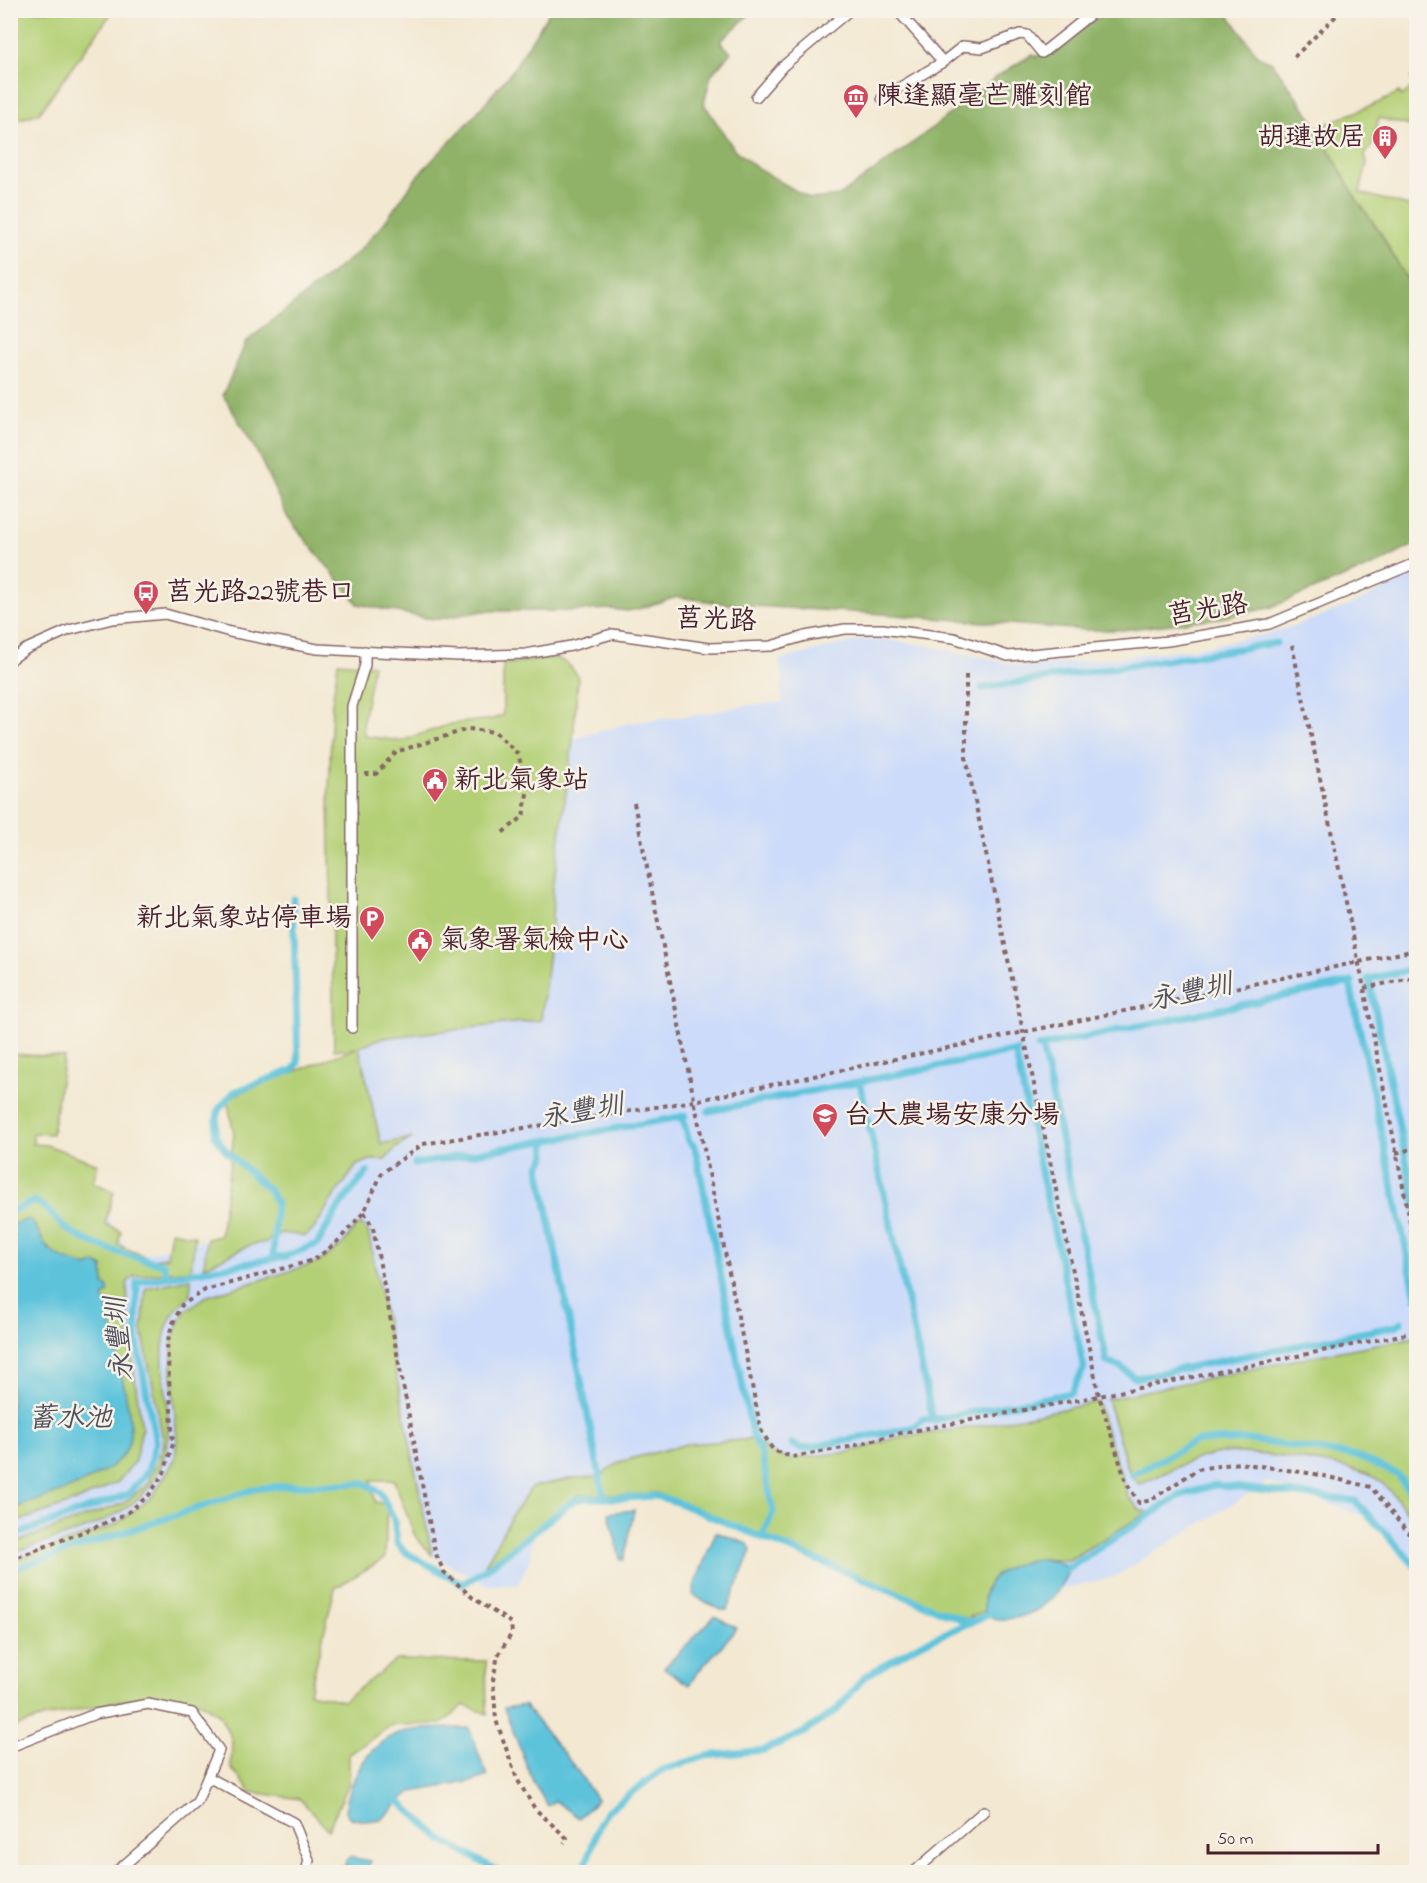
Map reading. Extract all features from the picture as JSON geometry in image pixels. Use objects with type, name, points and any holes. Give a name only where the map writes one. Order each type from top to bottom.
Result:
[{"type":"lane","points":[[756,97],[783,66],[850,10]]},
{"type":"lane","points":[[897,10],[943,62]]},
{"type":"lane","points":[[882,98],[943,62],[963,46],[982,48],[1020,34],[1026,35],[1042,53],[1096,10]]},
{"type":"lane","name":"莒光路","points":[[10,660],[26,649],[69,630],[112,620],[165,614],[230,632],[316,649],[458,656],[526,654],[572,646],[612,634],[709,648],[771,646],[805,636],[845,629],[882,629],[954,638],[1008,656],[1168,641],[1269,624],[1416,563]]},
{"type":"lane","points":[[352,1028],[352,706],[365,665],[365,651]]},
{"type":"lane","points":[[10,1747],[95,1714],[148,1704],[192,1713],[219,1750],[197,1802],[116,1872]]},
{"type":"lane","points":[[208,1777],[294,1823],[309,1860],[306,1872]]},
{"type":"lane","points":[[914,1872],[984,1811]]},
{"type":"path","points":[[1293,57],[1342,10]]},
{"type":"path","points":[[1292,645],[1364,988],[1416,1252]]},
{"type":"path","points":[[966,675],[966,758],[1099,1396],[1126,1482],[1139,1503],[1151,1500],[1198,1469],[1239,1462],[1316,1474],[1371,1487],[1416,1540]]},
{"type":"path","points":[[352,774],[376,774],[396,752],[468,729],[495,732],[518,754],[528,788],[523,817],[502,833]]},
{"type":"path","points":[[634,803],[761,1431],[773,1450],[792,1457],[849,1447],[896,1434],[1416,1332]]},
{"type":"path","points":[[10,1560],[98,1527],[126,1513],[148,1495],[164,1473],[173,1444],[167,1344],[172,1325],[182,1305],[205,1290],[314,1260],[336,1243],[364,1212],[382,1173],[423,1144],[694,1101],[1416,950]]},
{"type":"path","points":[[1364,988],[1416,977]]},
{"type":"path","points":[[1396,1153],[1416,1148]]},
{"type":"path","points":[[364,1212],[373,1228],[435,1552],[444,1572],[473,1598],[511,1623],[512,1633],[498,1655],[493,1680],[496,1720],[517,1779],[535,1809],[567,1838],[564,1843]]},
{"type":"shaded area","name":"台大農場安康分場","points":[[1416,573],[1416,1574],[1368,1518],[1268,1482],[1114,1577],[977,1609],[699,1499],[577,1479],[537,1518],[529,1562],[518,1585],[487,1585],[432,1555],[415,1536],[394,1480],[371,1480],[375,1502],[387,1504],[385,1558],[335,1588],[330,1607],[11,1715],[11,1146],[30,1144],[98,1184],[114,1232],[134,1257],[219,1236],[234,1134],[227,1098],[382,1038],[541,1020],[552,924],[553,888],[573,739],[629,723],[783,702],[780,688],[783,680],[779,660],[860,640],[887,640],[928,646],[1023,666],[1110,659],[1191,649],[1276,632],[1354,604]]},
{"type":"green space","points":[[10,11],[113,11],[39,113],[11,122]]},
{"type":"green space","points":[[550,11],[753,11],[720,42],[731,52],[711,75],[704,104],[734,149],[757,168],[810,199],[839,196],[918,139],[999,75],[1033,54],[1036,57],[1109,11],[1226,11],[1258,56],[1272,62],[1309,114],[1357,200],[1381,234],[1416,300],[1416,544],[1379,563],[1269,608],[1220,618],[1122,630],[1085,630],[736,605],[677,597],[627,611],[610,609],[483,611],[438,619],[358,604],[288,518],[256,450],[223,395],[246,342],[357,253],[384,223],[419,174],[469,122],[512,71]]},
{"type":"green space","points":[[1416,72],[1416,84],[1411,78]]},
{"type":"green space","points":[[1416,84],[1414,127],[1379,118],[1371,148],[1365,155],[1367,163],[1360,193],[1416,208],[1416,268],[1406,278],[1381,234],[1357,200],[1317,128],[1399,92],[1402,96]]},
{"type":"green space","points":[[557,658],[568,664],[578,676],[573,740],[553,888],[552,924],[541,1020],[382,1038],[359,1047],[381,1144],[412,1138],[396,1148],[385,1160],[370,1160],[357,1165],[314,1229],[305,1236],[281,1233],[266,1242],[250,1245],[204,1267],[207,1239],[220,1236],[234,1134],[227,1098],[356,1048],[334,1050],[329,794],[332,704],[338,662],[373,665],[363,722],[364,736],[401,741],[451,724],[493,719],[503,715],[503,664]]},
{"type":"green space","points":[[10,1054],[64,1057],[52,1134],[33,1133],[33,1144],[47,1145],[98,1164],[93,1182],[114,1192],[105,1224],[121,1231],[118,1245],[151,1259],[167,1257],[171,1231],[195,1236],[191,1270],[135,1276],[127,1283],[129,1334],[142,1429],[135,1461],[118,1482],[82,1499],[11,1524]]},
{"type":"green space","points":[[361,1224],[368,1231],[432,1555],[415,1536],[394,1480],[371,1480],[375,1502],[387,1504],[385,1558],[335,1588],[309,1693],[343,1701],[396,1660],[486,1661],[487,1714],[464,1705],[442,1724],[392,1725],[349,1754],[349,1783],[328,1830],[300,1799],[251,1792],[231,1768],[232,1740],[219,1714],[197,1701],[128,1700],[46,1717],[11,1728],[10,1562],[115,1525],[153,1496],[175,1459],[177,1439],[172,1383],[172,1339],[185,1311],[205,1297],[319,1262],[343,1244],[354,1229]]},
{"type":"green space","points":[[191,1279],[190,1296],[176,1310],[167,1326],[163,1343],[168,1434],[163,1459],[152,1483],[128,1507],[97,1524],[11,1553],[11,1544],[124,1503],[147,1484],[164,1444],[142,1330],[146,1288]]},
{"type":"green space","points":[[1416,1337],[1416,1526],[1393,1494],[1375,1478],[1364,1473],[1325,1464],[1253,1454],[1222,1453],[1192,1461],[1139,1484],[1130,1475],[1107,1399]]},
{"type":"green space","points":[[1097,1402],[1128,1496],[1140,1510],[1148,1512],[1069,1560],[1039,1559],[1017,1566],[985,1590],[984,1611],[966,1619],[657,1493],[578,1495],[484,1567],[512,1515],[532,1487],[574,1478],[599,1477],[619,1462],[687,1444],[756,1439],[770,1453],[788,1459],[850,1452],[899,1437],[976,1427]]},
{"type":"water","name":"蓄水池","points":[[29,1219],[52,1252],[88,1267],[95,1263],[103,1267],[104,1285],[107,1286],[109,1292],[103,1299],[107,1302],[129,1411],[130,1434],[129,1444],[120,1459],[93,1478],[40,1500],[11,1509],[11,1225]]},
{"type":"water","points":[[634,1510],[624,1560],[620,1559],[609,1513]]},
{"type":"water","points":[[716,1532],[748,1544],[751,1550],[727,1610],[721,1610],[693,1595],[695,1584]]},
{"type":"water","points":[[1039,1559],[1054,1561],[1069,1568],[1064,1581],[1050,1600],[1032,1613],[1009,1619],[996,1620],[984,1611],[984,1594],[993,1578],[1007,1568]]},
{"type":"water","points":[[715,1616],[736,1628],[689,1685],[664,1668]]},
{"type":"water","points":[[524,1705],[577,1770],[597,1800],[579,1818],[555,1801],[548,1806],[534,1784],[504,1708]]},
{"type":"water","points":[[469,1728],[487,1776],[474,1781],[412,1792],[382,1819],[366,1821],[350,1818],[345,1811],[351,1787],[362,1765],[377,1746],[387,1739],[399,1733],[414,1730]]},
{"type":"water","points":[[349,1857],[370,1861],[367,1872],[341,1872]]},
{"type":"waterway","points":[[982,688],[1276,643]]},
{"type":"waterway","points":[[273,1258],[276,1203],[270,1191],[226,1151],[215,1135],[218,1110],[234,1092],[293,1070],[298,1063],[293,899]]},
{"type":"waterway","name":"永豐圳","points":[[1368,979],[1416,969]]},
{"type":"waterway","points":[[1369,979],[1416,1208]]},
{"type":"waterway","name":"永豐圳","points":[[1038,1047],[1352,982]]},
{"type":"waterway","points":[[1350,983],[1416,1297]]},
{"type":"waterway","points":[[1042,1046],[1107,1362],[1121,1367],[1135,1378],[1396,1326],[1401,1322]]},
{"type":"waterway","points":[[860,1083],[933,1420],[1071,1393],[1084,1368],[1015,1051]]},
{"type":"waterway","name":"永豐圳","points":[[709,1111],[1017,1051]]},
{"type":"waterway","points":[[682,1116],[689,1141],[695,1147],[752,1433],[762,1456],[773,1512],[762,1538]]},
{"type":"waterway","name":"永豐圳","points":[[415,1164],[685,1116]]},
{"type":"waterway","points":[[545,1141],[546,1156],[539,1167],[604,1498]]},
{"type":"waterway","name":"永豐圳","points":[[10,1537],[129,1494],[148,1471],[156,1442],[136,1336],[137,1282],[286,1256],[317,1244],[341,1204],[367,1172]]},
{"type":"waterway","points":[[10,1212],[35,1201],[67,1229],[88,1241],[113,1251],[164,1264],[166,1276]]},
{"type":"waterway","points":[[792,1444],[802,1449],[915,1427],[922,1419],[933,1420]]},
{"type":"waterway","points":[[1132,1475],[1196,1441],[1250,1440],[1356,1456],[1397,1474],[1416,1500]]},
{"type":"waterway","points":[[10,1570],[255,1489],[364,1483],[380,1492],[394,1519],[397,1543],[405,1552],[463,1584],[489,1567],[574,1500],[655,1496],[676,1502],[970,1623]]},
{"type":"waterway","points":[[1062,1572],[1179,1496],[1215,1485],[1355,1501],[1416,1566]]},
{"type":"waterway","points":[[583,1872],[600,1823],[607,1811],[662,1770],[706,1756],[764,1750],[803,1733],[838,1709],[864,1677],[918,1645],[996,1611]]},
{"type":"waterway","points":[[399,1801],[442,1840],[500,1872]]},
{"type":"place","name":"陳逢顯毫芒雕刻館","points":[[856,120]]},
{"type":"place","name":"胡璉故居","points":[[1385,161]]},
{"type":"place","name":"莒光路22號巷口","points":[[146,616]]},
{"type":"place","name":"新北氣象站","points":[[435,804]]},
{"type":"place","name":"新北氣象站停車場","points":[[372,942]]},
{"type":"place","name":"氣象署氣檢中心","points":[[420,964]]},
{"type":"place","name":"台大農場安康分場","points":[[825,1139]]}]
